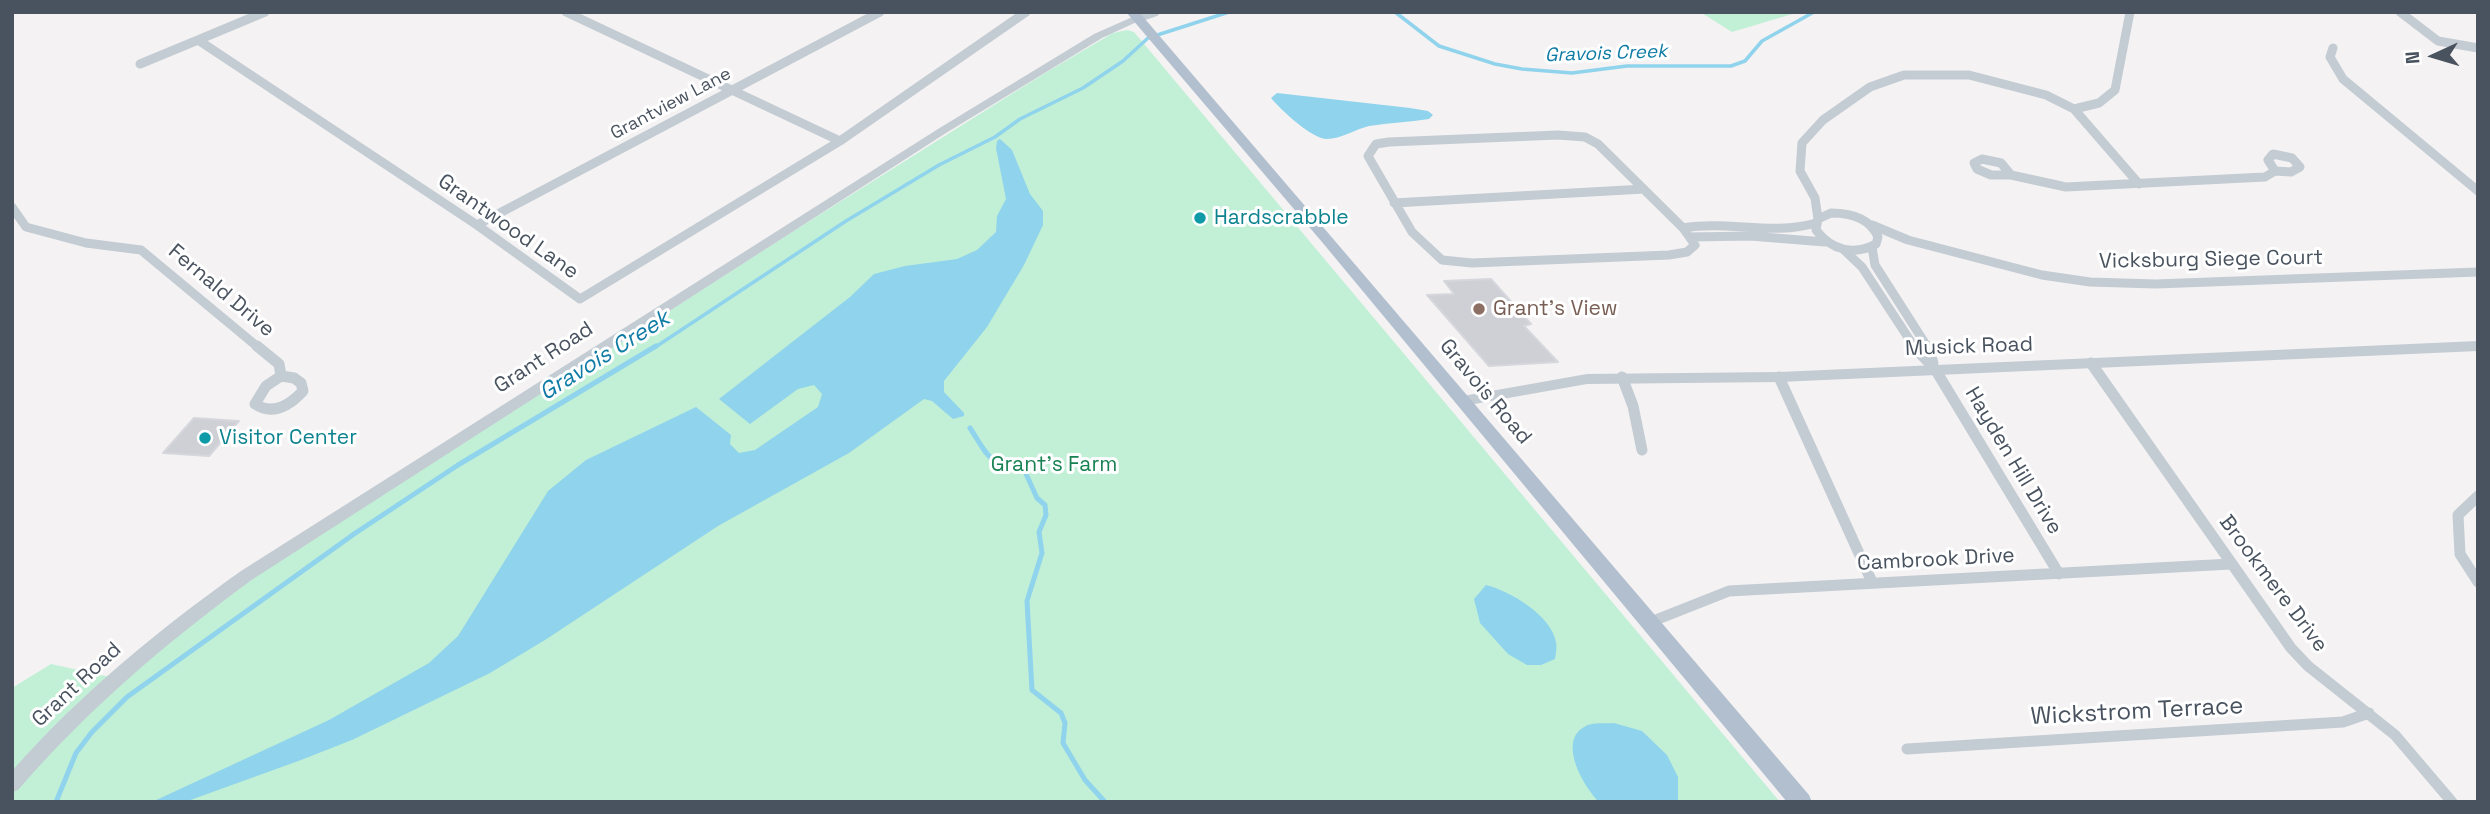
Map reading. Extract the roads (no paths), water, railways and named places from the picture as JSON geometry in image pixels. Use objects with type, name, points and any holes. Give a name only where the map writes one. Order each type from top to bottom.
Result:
[{"type":"main road","name":"Gravois Road","points":[[1134,15],[1801,802]]},
{"type":"street","points":[[140,64],[265,12]]},
{"type":"street","points":[[566,12],[841,141]]},
{"type":"street","name":"Grantview Lane","points":[[477,225],[880,12]]},
{"type":"street","name":"Grantwood Lane","points":[[198,40],[477,225],[580,299],[841,141],[1026,12]]},
{"type":"street","points":[[1134,15],[1155,12]]},
{"type":"street","points":[[2074,109],[2099,103],[2115,89],[2130,23],[2130,12]]},
{"type":"street","points":[[2400,12],[2438,41],[2478,48]]},
{"type":"street","name":"Grant Road","points":[[12,784],[85,707],[155,644],[247,575],[942,131],[1134,15]]},
{"type":"street","points":[[2333,48],[2330,57],[2343,79],[2478,191]]},
{"type":"street","points":[[1825,242],[1818,234],[1815,198],[1800,171],[1802,143],[1823,120],[1870,87],[1904,75],[1969,75],[2046,95],[2074,109],[2139,184]]},
{"type":"street","points":[[1558,135],[1585,137],[1598,144],[1644,189],[1690,237],[1695,245],[1687,252],[1670,255],[1452,262],[1442,260],[1412,232],[1368,156],[1376,144],[1558,135]]},
{"type":"street","points":[[2011,175],[2066,187],[2237,180],[2264,177],[2275,171]]},
{"type":"street","points":[[1394,203],[1644,189]]},
{"type":"street","name":"Vicksburg Siege Court","points":[[1815,198],[1843,213],[1856,216],[1908,240],[2042,275],[2090,282],[2156,284],[2478,272]]},
{"type":"street","name":"Fernald Drive","points":[[12,207],[26,227],[86,243],[141,250],[279,364],[281,376]]},
{"type":"street","points":[[1683,228],[1702,225],[1796,229],[1825,215],[1843,213]]},
{"type":"street","points":[[1872,225],[1877,233],[1874,246],[1875,265],[1925,340],[1935,369]]},
{"type":"street","points":[[1690,237],[1750,236],[1825,242],[1843,249],[1862,267],[1908,341],[1935,369]]},
{"type":"street","name":"Vicksburg Siege Court","points":[[1843,249],[1863,250],[1908,240]]},
{"type":"street","name":"Musick Road","points":[[1463,401],[1552,383],[1622,377],[1779,377],[2478,346]]},
{"type":"street","name":"Brookmere Drive","points":[[2091,363],[2291,648],[2308,666],[2369,713],[2416,757],[2452,802]]},
{"type":"street","name":"Hayden Hill Drive","points":[[1935,369],[2059,573]]},
{"type":"street","points":[[1622,377],[1633,406],[1642,450]]},
{"type":"street","points":[[1779,377],[1872,582]]},
{"type":"street","points":[[2478,496],[2458,515],[2460,554],[2478,582]]},
{"type":"street","name":"Cambrook Drive","points":[[1648,623],[1729,591],[2231,564]]},
{"type":"street","name":"Wickstrom Terrace","points":[[1907,749],[2343,722],[2369,713]]},
{"type":"water","points":[[1277,93],[1410,108],[1428,111],[1433,115],[1429,119],[1369,126],[1327,139],[1313,134],[1289,116],[1271,98]]},
{"type":"water","points":[[1000,139],[1012,150],[1030,194],[1043,211],[1043,225],[1024,265],[987,327],[944,381],[944,392],[964,416],[953,419],[932,401],[924,399],[849,453],[718,526],[490,673],[352,740],[301,760],[185,802],[152,802],[329,720],[429,663],[458,636],[548,491],[586,460],[696,407],[731,435],[730,444],[739,453],[755,450],[818,407],[822,394],[814,385],[798,389],[750,424],[719,399],[850,297],[874,274],[905,266],[957,259],[977,250],[996,232],[997,216],[1006,199],[996,148]]},
{"type":"water","points":[[1486,585],[1517,599],[1538,614],[1553,632],[1556,642],[1555,659],[1541,665],[1527,665],[1508,654],[1480,623],[1474,599]]},
{"type":"water","points":[[1614,723],[1642,731],[1667,755],[1678,777],[1678,802],[1599,802],[1593,795],[1580,775],[1573,742],[1577,733],[1586,726]]},
{"type":"waterway","name":"Gravois Creek","points":[[654,348],[846,221],[939,165],[995,137],[1020,119],[1083,88],[1123,61],[1148,38],[1229,12]]},
{"type":"waterway","name":"Gravois Creek","points":[[1395,12],[1439,46],[1495,64],[1572,73],[1627,66],[1731,66],[1745,61],[1762,41],[1814,12]]},
{"type":"waterway","name":"Gravois Creek","points":[[56,802],[76,753],[92,732],[127,697],[354,534],[458,465],[656,346]]},
{"type":"waterway","points":[[970,428],[990,457],[1002,463],[1022,465],[1037,498],[1045,505],[1046,515],[1039,532],[1042,553],[1027,601],[1032,690],[1061,713],[1065,723],[1063,743],[1085,780],[1105,802]]},
{"type":"place","name":"Hardscrabble","points":[[1200,218]]},
{"type":"place","name":"Grant's View","points":[[1479,309]]},
{"type":"place","name":"Visitor Center","points":[[205,438]]},
{"type":"park label","name":"Grant's Farm","points":[[1054,465]]}]
